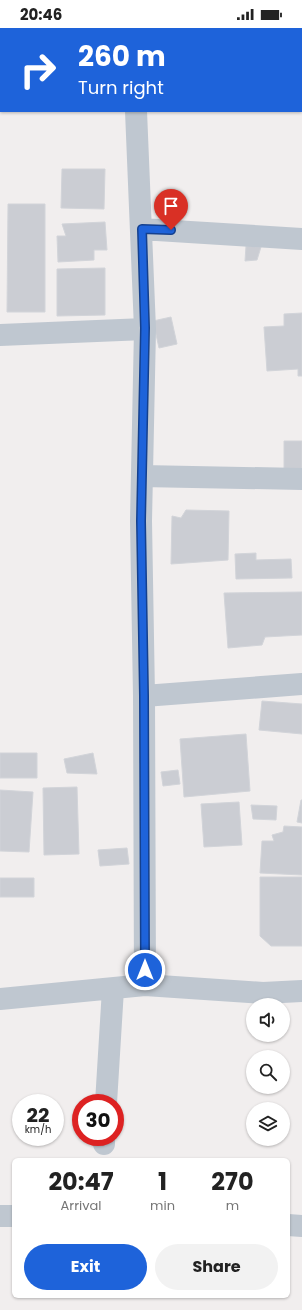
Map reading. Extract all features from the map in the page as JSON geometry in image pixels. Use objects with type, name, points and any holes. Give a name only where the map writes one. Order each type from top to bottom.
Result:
[{"type":"street","points":[[136,112],[145,328],[141,521],[144,696],[145,985]]},
{"type":"street","points":[[142,229],[302,239]]},
{"type":"street","points":[[0,335],[145,328]]},
{"type":"street","points":[[142,476],[302,479]]},
{"type":"street","points":[[144,696],[302,684]]},
{"type":"street","points":[[0,999],[145,985],[264,992],[302,991]]},
{"type":"street","points":[[107,1094],[114,989]]},
{"type":"street","points":[[0,1216],[12,1216]]},
{"type":"street","points":[[290,1225],[302,1226]]},
{"type":"building","points":[[62,169],[105,169],[104,209],[61,208]]},
{"type":"building","points":[[8,204],[45,204],[45,312],[7,312]]},
{"type":"building","points":[[105,222],[107,250],[94,250],[94,260],[58,262],[57,236],[66,236],[62,224]]},
{"type":"building","points":[[246,246],[261,247],[257,260],[245,261]]},
{"type":"building","points":[[105,268],[105,315],[57,316],[57,269]]},
{"type":"building","points":[[302,313],[302,376],[298,376],[298,369],[267,371],[264,327],[284,326],[284,314]]},
{"type":"building","points":[[171,317],[177,344],[159,348],[153,321]]},
{"type":"building","points":[[284,441],[302,441],[302,472],[284,472]]},
{"type":"building","points":[[186,510],[229,511],[228,560],[171,564],[172,516],[181,518]]},
{"type":"building","points":[[256,553],[256,560],[291,559],[292,578],[236,579],[235,554]]},
{"type":"building","points":[[302,592],[302,635],[265,637],[262,645],[228,648],[224,593]]},
{"type":"building","points":[[262,701],[302,704],[302,734],[259,730]]},
{"type":"building","points":[[246,734],[250,791],[184,797],[180,739]]},
{"type":"building","points":[[0,753],[37,753],[37,778],[0,778]]},
{"type":"building","points":[[93,753],[97,774],[67,773],[64,759]]},
{"type":"building","points":[[178,770],[180,784],[163,786],[161,772]]},
{"type":"building","points":[[77,787],[79,854],[44,855],[43,788]]},
{"type":"building","points":[[0,790],[33,792],[29,852],[0,851]]},
{"type":"building","points":[[302,800],[302,823],[297,822]]},
{"type":"building","points":[[239,802],[242,845],[204,847],[201,804]]},
{"type":"building","points":[[251,805],[277,806],[276,820],[253,819]]},
{"type":"building","points":[[284,826],[302,827],[302,875],[260,873],[262,841],[274,841],[272,835],[283,832]]},
{"type":"building","points":[[127,848],[129,864],[100,866],[98,850]]},
{"type":"building","points":[[260,877],[302,877],[302,946],[271,946],[260,936]]},
{"type":"building","points":[[0,878],[34,878],[34,897],[0,897]]},
{"type":"route","points":[[145,970],[144,696],[141,521],[145,328],[142,229],[171,230]]}]
